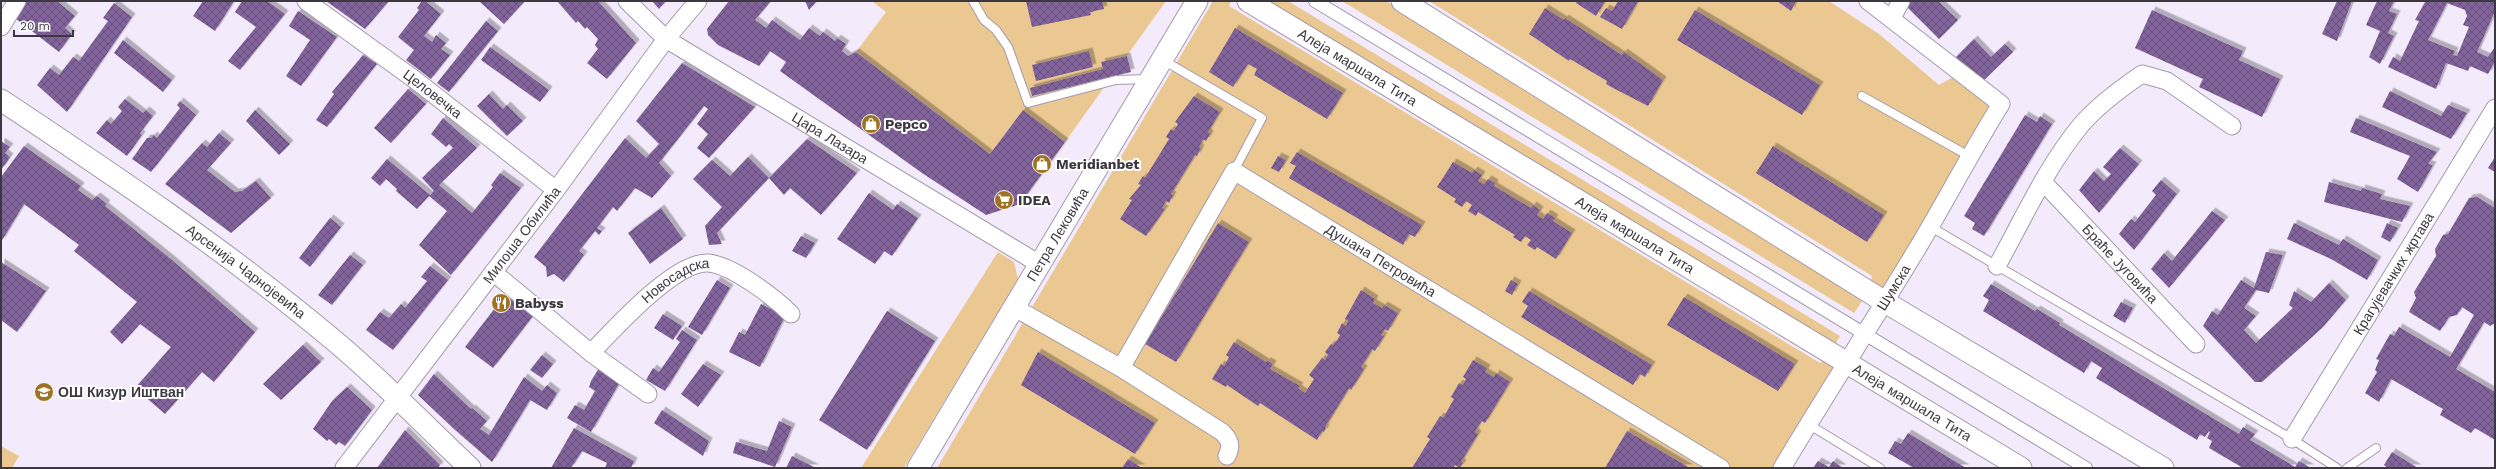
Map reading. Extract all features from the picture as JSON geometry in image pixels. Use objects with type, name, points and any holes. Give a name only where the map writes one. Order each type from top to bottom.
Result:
[{"type":"street","points":[[1,26],[17,1]]},
{"type":"street","name":"Целовечка","points":[[306,1],[414,79],[556,190]]},
{"type":"street","name":"Цара Лазара","points":[[627,1],[666,39],[1041,265]]},
{"type":"street","name":"Милоша Обилића","points":[[344,468],[556,190],[666,39],[698,1]]},
{"type":"street","name":"Петра Лековића","points":[[918,468],[1041,265],[1197,1]]},
{"type":"street","name":"Алеја маршала Тита","points":[[1248,1],[2021,468]]},
{"type":"street","points":[[1315,1],[1864,336],[2086,468]]},
{"type":"street","points":[[1402,1],[1885,302],[2163,468]]},
{"type":"street","points":[[1868,1],[1892,18],[1901,1]]},
{"type":"street","name":"Шумска","points":[[1782,468],[1846,362],[1885,302],[1930,227],[1969,156],[2001,104],[1892,18]]},
{"type":"street","points":[[1997,266],[2044,183],[2082,125],[2120,89],[2142,74],[2167,81],[2232,126]]},
{"type":"street","name":"Арсенија Чарнојевића","points":[[1,100],[114,175],[247,270],[333,339],[470,468]]},
{"type":"street","name":"Крагујевачких жртава","points":[[2292,439],[2495,108]]},
{"type":"street","points":[[1121,368],[1234,171]]},
{"type":"street","name":"Душана Петровића","points":[[1234,171],[1721,468]]},
{"type":"street","name":"Браће Југовића","points":[[2044,183],[2196,344]]},
{"type":"street","name":"Новосадска","points":[[591,353],[627,316],[660,287],[686,268],[708,263],[740,276],[777,300],[791,314]]},
{"type":"street","points":[[493,272],[591,353],[648,394]]},
{"type":"street","points":[[1015,308],[1121,368],[1222,432],[1228,439],[1231,447],[1227,456]]},
{"type":"lane","points":[[973,1],[984,20],[996,30],[1008,47],[1028,103],[1116,80],[1150,79]]},
{"type":"lane","points":[[1162,60],[1262,118],[1234,171]]},
{"type":"lane","points":[[1862,96],[1969,156]]},
{"type":"lane","points":[[1930,227],[2292,439],[2337,468]]},
{"type":"lane","points":[[1808,424],[1880,468]]},
{"type":"lane","points":[[2347,468],[2376,448]]},
{"type":"shaded area","points":[[872,1],[1166,1],[1065,142],[1023,110],[990,154],[856,52],[886,12]]},
{"type":"shaded area","points":[[1213,1],[1231,1],[1229,6],[1820,363],[1829,357],[1837,363],[1774,468],[937,468]]},
{"type":"shaded area","points":[[1257,1],[1288,1],[1840,336],[1833,348]]},
{"type":"shaded area","points":[[1342,1],[1386,1],[1864,298],[1854,313]]},
{"type":"shaded area","points":[[1429,1],[1829,1],[1879,34],[1939,85],[1953,77],[1994,107],[1883,295],[1869,287],[1872,276]]},
{"type":"shaded area","points":[[998,252],[1014,262],[1018,279],[904,468],[861,468]]},
{"type":"shaded area","points":[[1,446],[19,456],[12,468],[1,468]]},
{"type":"building","points":[[21,1],[57,1],[75,16],[65,28],[72,34],[59,52],[11,15]]},
{"type":"building","points":[[203,1],[234,1],[215,31],[193,16]]},
{"type":"building","points":[[242,1],[267,1],[285,14],[240,70],[228,61],[256,27],[235,12]]},
{"type":"building","points":[[326,1],[389,1],[365,29]]},
{"type":"building","points":[[422,1],[425,1],[441,14],[424,36],[432,42],[436,35],[446,43],[441,49],[450,55],[431,79],[406,60],[414,50],[398,37],[419,10],[417,8]]},
{"type":"building","points":[[479,1],[501,2],[525,1],[504,24]]},
{"type":"building","points":[[557,1],[598,1],[636,43],[607,79],[587,63],[598,49],[595,45],[598,39],[587,27],[585,29],[578,21],[576,23]]},
{"type":"building","points":[[652,1],[666,1],[659,9]]},
{"type":"building","points":[[729,1],[771,1],[755,20],[766,28],[772,20],[800,40],[809,28],[820,36],[823,32],[835,41],[837,38],[846,44],[842,51],[848,56],[856,52],[990,154],[1023,110],[1065,142],[1020,204],[986,215],[922,173],[780,71],[786,62],[770,51],[759,66],[718,45],[708,35],[707,29]]},
{"type":"building","points":[[805,1],[817,1],[809,10]]},
{"type":"building","points":[[1026,1],[1102,1],[1104,9],[1090,12],[1091,15],[1032,27]]},
{"type":"building","points":[[1577,1],[1605,1],[1596,16],[1576,3]]},
{"type":"building","points":[[1618,1],[1638,1],[1622,29],[1600,17],[1606,8],[1612,11]]},
{"type":"building","points":[[1777,1],[1796,1],[1791,11]]},
{"type":"building","points":[[1905,1],[1938,1],[1958,20],[1939,39],[1906,6]]},
{"type":"building","points":[[2337,1],[2352,1],[2337,41],[2322,34]]},
{"type":"building","points":[[2377,1],[2394,1],[2389,11],[2397,14],[2388,33],[2394,36],[2380,64],[2369,57],[2380,31],[2366,25]]},
{"type":"building","points":[[2495,1],[2495,11],[2477,52],[2488,57],[2495,47],[2495,61],[2488,74],[2470,66],[2468,71],[2446,63],[2436,89],[2388,67],[2393,57],[2400,61],[2419,21],[2415,20],[2425,2]],"holes":[[[2447,3],[2465,10],[2467,16],[2463,25],[2469,27],[2457,56],[2453,55],[2455,51],[2428,40]]]},
{"type":"building","points":[[114,3],[132,17],[67,112],[37,85],[50,68],[59,75],[73,57],[79,61],[108,21],[103,18]]},
{"type":"building","points":[[1545,8],[1564,20],[1565,18],[1622,55],[1624,52],[1663,80],[1648,106],[1606,84],[1607,81],[1570,59],[1569,61],[1529,34]]},
{"type":"building","points":[[1695,10],[1820,85],[1802,115],[1677,40]]},
{"type":"building","points":[[2152,10],[2243,51],[2239,60],[2280,79],[2262,117],[2199,87],[2203,79],[2135,48]]},
{"type":"building","points":[[298,11],[337,37],[301,86],[286,76],[310,40],[289,26]]},
{"type":"building","points":[[486,21],[498,31],[449,92],[437,83]]},
{"type":"building","points":[[1235,28],[1343,93],[1327,119],[1254,75],[1257,69],[1248,64],[1233,87],[1209,72]]},
{"type":"building","points":[[1974,39],[1991,57],[2005,44],[2013,52],[1981,83],[1956,57]]},
{"type":"building","points":[[123,40],[172,80],[163,92],[114,53]]},
{"type":"building","points":[[490,47],[549,90],[540,102],[481,60]]},
{"type":"building","points":[[1089,51],[1093,67],[1036,81],[1032,65]]},
{"type":"building","points":[[363,55],[377,64],[327,127],[316,120],[334,94],[332,92]]},
{"type":"building","points":[[1127,56],[1131,72],[1032,96],[1030,88],[1103,69],[1101,62]]},
{"type":"building","points":[[682,63],[755,107],[709,158],[697,148],[708,134],[697,124],[708,109],[704,106],[659,163],[671,176],[652,198],[635,188],[617,211],[613,207],[597,228],[602,231],[599,235],[595,231],[579,251],[584,255],[564,282],[554,274],[547,277],[546,267],[534,257],[625,138],[646,158],[659,144],[636,121]]},
{"type":"building","points":[[408,89],[426,104],[391,143],[374,128]]},
{"type":"building","points":[[2390,91],[2441,116],[2448,105],[2467,113],[2451,139],[2382,107]]},
{"type":"building","points":[[489,94],[503,109],[507,105],[523,121],[507,136],[477,106]]},
{"type":"building","points":[[1194,96],[1220,112],[1208,132],[1210,134],[1206,141],[1203,139],[1197,156],[1195,155],[1171,194],[1173,195],[1169,203],[1166,201],[1162,208],[1165,209],[1146,236],[1120,219],[1132,200],[1129,199],[1141,185],[1138,184],[1143,176],[1145,178],[1169,139],[1166,137],[1171,129],[1174,131],[1178,124],[1175,122]]},
{"type":"building","points":[[125,99],[143,113],[146,110],[153,116],[140,133],[142,135],[127,156],[96,133],[107,120],[111,124],[122,111],[118,107]]},
{"type":"building","points":[[180,101],[196,115],[151,172],[132,159],[147,138],[151,138],[154,135],[157,138],[180,108],[177,105]]},
{"type":"building","points":[[255,110],[290,144],[279,155],[246,121]]},
{"type":"building","points":[[2025,115],[2037,122],[2040,116],[2052,124],[1984,236],[1972,229],[1975,223],[1964,216]]},
{"type":"building","points":[[443,118],[477,148],[439,185],[472,213],[493,187],[491,185],[500,173],[521,188],[451,275],[419,245],[447,211],[429,196],[417,209],[396,191],[397,189],[386,179],[380,186],[371,178],[387,159],[430,195],[434,191],[422,178],[453,148],[449,144],[446,147],[431,134]]},
{"type":"building","points":[[2356,118],[2437,152],[2428,164],[2433,165],[2418,192],[2397,179],[2410,156],[2350,132]]},
{"type":"building","points":[[219,133],[231,143],[207,170],[235,192],[242,191],[256,181],[271,198],[231,233],[165,184],[202,143],[207,147]]},
{"type":"building","points":[[807,139],[857,173],[821,215],[790,188],[784,195],[769,178]]},
{"type":"building","points":[[1,141],[10,147],[5,153],[10,157],[1,170]]},
{"type":"building","points":[[24,146],[81,186],[78,190],[92,200],[97,196],[107,204],[105,206],[172,260],[255,332],[214,382],[202,372],[165,414],[135,388],[171,347],[140,324],[122,344],[110,332],[137,302],[74,251],[79,245],[24,204],[1,242],[1,177]]},
{"type":"building","points":[[1773,146],[1884,215],[1867,242],[1756,173]]},
{"type":"building","points":[[2120,148],[2139,164],[2099,213],[2079,190],[2094,171],[2104,181],[2111,174],[2103,167]]},
{"type":"building","points":[[1297,152],[1422,225],[1415,237],[1409,234],[1403,245],[1289,178],[1296,166],[1290,163]]},
{"type":"building","points":[[1278,156],[1286,160],[1279,172],[1271,168]]},
{"type":"building","points":[[748,157],[769,178],[717,233],[722,244],[709,245],[705,226],[722,207],[693,179],[712,160],[730,176]]},
{"type":"building","points":[[2495,157],[2495,172],[2488,168]]},
{"type":"building","points":[[1453,162],[1472,173],[1474,170],[1482,175],[1478,181],[1484,184],[1488,179],[1495,183],[1494,186],[1531,208],[1533,205],[1540,210],[1537,215],[1543,219],[1547,213],[1555,218],[1553,221],[1572,233],[1556,259],[1537,247],[1535,250],[1527,245],[1531,240],[1525,236],[1521,242],[1513,237],[1515,235],[1478,212],[1476,216],[1468,211],[1472,205],[1466,201],[1462,207],[1454,202],[1456,199],[1437,187]]},
{"type":"building","points":[[2161,180],[2177,194],[2134,250],[2119,234],[2131,219],[2135,222],[2156,195],[2152,191]]},
{"type":"building","points":[[2329,182],[2361,191],[2362,188],[2382,194],[2380,199],[2410,206],[2402,222],[2324,202]]},
{"type":"building","points":[[869,193],[893,210],[897,204],[918,218],[892,256],[884,251],[875,264],[837,239]]},
{"type":"building","points":[[2477,197],[2495,208],[2495,323],[2490,326],[2484,322],[2456,369],[2495,392],[2495,440],[2475,428],[2471,433],[2440,415],[2443,409],[2391,379],[2379,402],[2365,393],[2377,372],[2375,370],[2379,360],[2376,359],[2390,334],[2394,336],[2399,327],[2450,357],[2474,315],[2462,307],[2457,315],[2449,317],[2440,331],[2409,312],[2416,298],[2414,292],[2436,256],[2435,249],[2443,235],[2448,234],[2469,198]]},
{"type":"building","points":[[661,208],[683,239],[650,264],[628,233]]},
{"type":"building","points":[[2212,211],[2225,220],[2169,288],[2151,269],[2164,253],[2172,261]]},
{"type":"building","points":[[330,218],[341,227],[310,267],[299,258]]},
{"type":"building","points":[[1218,223],[1249,242],[1176,362],[1145,344]]},
{"type":"building","points":[[2294,223],[2339,245],[2343,239],[2378,260],[2367,280],[2331,259],[2287,239]]},
{"type":"building","points":[[2387,223],[2398,228],[2390,242],[2381,237]]},
{"type":"building","points":[[801,236],[815,243],[806,258],[792,251]]},
{"type":"building","points":[[2266,252],[2283,255],[2269,293],[2256,290],[2244,308],[2256,316],[2244,330],[2256,343],[2293,308],[2289,305],[2294,291],[2311,302],[2329,283],[2346,300],[2322,328],[2262,382],[2255,382],[2203,326],[2212,311],[2218,315],[2241,280],[2254,288]]},
{"type":"building","points":[[350,255],[363,265],[332,305],[318,295]]},
{"type":"building","points":[[1,262],[46,291],[17,332],[1,320]]},
{"type":"building","points":[[430,266],[448,280],[393,350],[366,330],[380,312],[389,318],[401,304],[405,308],[427,281],[421,277]]},
{"type":"building","points":[[717,280],[730,288],[702,335],[688,327]]},
{"type":"building","points":[[1511,280],[1518,284],[1512,295],[1505,291]]},
{"type":"building","points":[[1991,284],[2035,311],[2037,309],[2060,323],[2059,325],[2239,434],[2243,427],[2255,434],[2250,440],[2295,467],[2299,461],[2311,468],[2243,468],[2209,448],[2212,441],[2207,438],[2210,432],[2209,431],[2205,437],[2200,434],[2197,440],[2096,378],[2102,368],[2091,361],[2084,373],[1983,311],[1989,300],[1983,296]]},
{"type":"building","points":[[1361,290],[1375,299],[1373,303],[1382,308],[1384,305],[1398,313],[1388,331],[1385,329],[1381,335],[1384,336],[1375,351],[1372,349],[1361,367],[1364,369],[1351,390],[1349,388],[1325,427],[1324,432],[1322,431],[1317,440],[1260,403],[1258,406],[1227,385],[1226,387],[1212,379],[1221,364],[1224,366],[1229,357],[1226,355],[1234,342],[1266,362],[1268,361],[1273,364],[1270,369],[1300,386],[1298,388],[1305,393],[1314,379],[1309,375],[1322,358],[1325,360],[1328,355],[1325,352],[1331,344],[1333,345],[1338,339],[1340,335],[1337,333],[1342,323],[1346,326],[1348,321],[1345,319]]},
{"type":"building","points":[[1529,291],[1652,365],[1645,377],[1640,374],[1633,385],[1521,317],[1528,306],[1522,302]]},
{"type":"building","points":[[505,295],[533,316],[493,368],[465,347]]},
{"type":"building","points":[[1684,297],[1795,364],[1778,391],[1667,325]]},
{"type":"building","points":[[2121,302],[2133,308],[2125,323],[2113,316]]},
{"type":"building","points":[[761,304],[785,316],[760,367],[729,352],[739,332],[745,335]]},
{"type":"building","points":[[887,311],[935,341],[867,450],[819,420]]},
{"type":"building","points":[[663,314],[682,326],[673,340],[654,328]]},
{"type":"building","points":[[682,330],[697,340],[665,391],[646,380],[653,368],[659,372],[680,342],[676,339]]},
{"type":"building","points":[[303,345],[321,362],[281,400],[263,384]]},
{"type":"building","points":[[1038,352],[1155,423],[1135,454],[1021,385]]},
{"type":"building","points":[[542,355],[553,364],[542,378],[530,370]]},
{"type":"building","points":[[1473,360],[1487,368],[1485,372],[1494,377],[1496,373],[1510,382],[1485,423],[1482,421],[1478,426],[1475,432],[1478,434],[1461,462],[1463,463],[1460,468],[1455,465],[1453,468],[1412,468],[1430,439],[1427,437],[1440,416],[1443,418],[1454,399],[1451,397],[1459,383],[1463,385],[1466,379],[1463,377]]},
{"type":"building","points":[[703,364],[721,375],[698,407],[681,394]]},
{"type":"building","points":[[601,365],[621,380],[591,432],[567,418],[575,405],[584,410],[595,391],[589,387],[591,381]]},
{"type":"building","points":[[434,374],[471,409],[472,408],[487,421],[480,429],[489,435],[524,377],[542,391],[547,385],[557,393],[547,410],[530,400],[492,462],[418,395]]},
{"type":"building","points":[[347,387],[372,410],[345,446],[339,442],[336,445],[329,439],[327,441],[313,429],[332,401]]},
{"type":"building","points":[[662,410],[709,441],[703,456],[654,423]]},
{"type":"building","points":[[779,421],[792,427],[775,467],[733,453],[736,442],[767,451]]},
{"type":"building","points":[[574,428],[634,461],[631,468],[605,468],[607,463],[582,451],[571,468],[551,468]]},
{"type":"building","points":[[405,430],[440,465],[438,468],[377,468]]},
{"type":"building","points":[[1627,431],[1690,468],[1605,468]]},
{"type":"building","points":[[1908,433],[1966,468],[1914,468],[1888,453],[1895,441],[1901,444]]},
{"type":"building","points":[[2392,452],[2418,468],[2388,468],[2384,465]]},
{"type":"building","points":[[792,456],[816,468],[786,468]]},
{"type":"building","points":[[1128,459],[1142,468],[1122,468]]},
{"type":"building","points":[[1818,461],[1829,467],[1833,461],[1843,468],[1813,468]]},
{"type":"place","name":"Pepco","points":[[871,124]]},
{"type":"place","name":"Meridianbet","points":[[1042,164]]},
{"type":"place","name":"IDEA","points":[[1004,200]]},
{"type":"place","name":"Babyss","points":[[501,303]]},
{"type":"place","name":"ОШ Кизур Иштван","points":[[44,392]]}]
